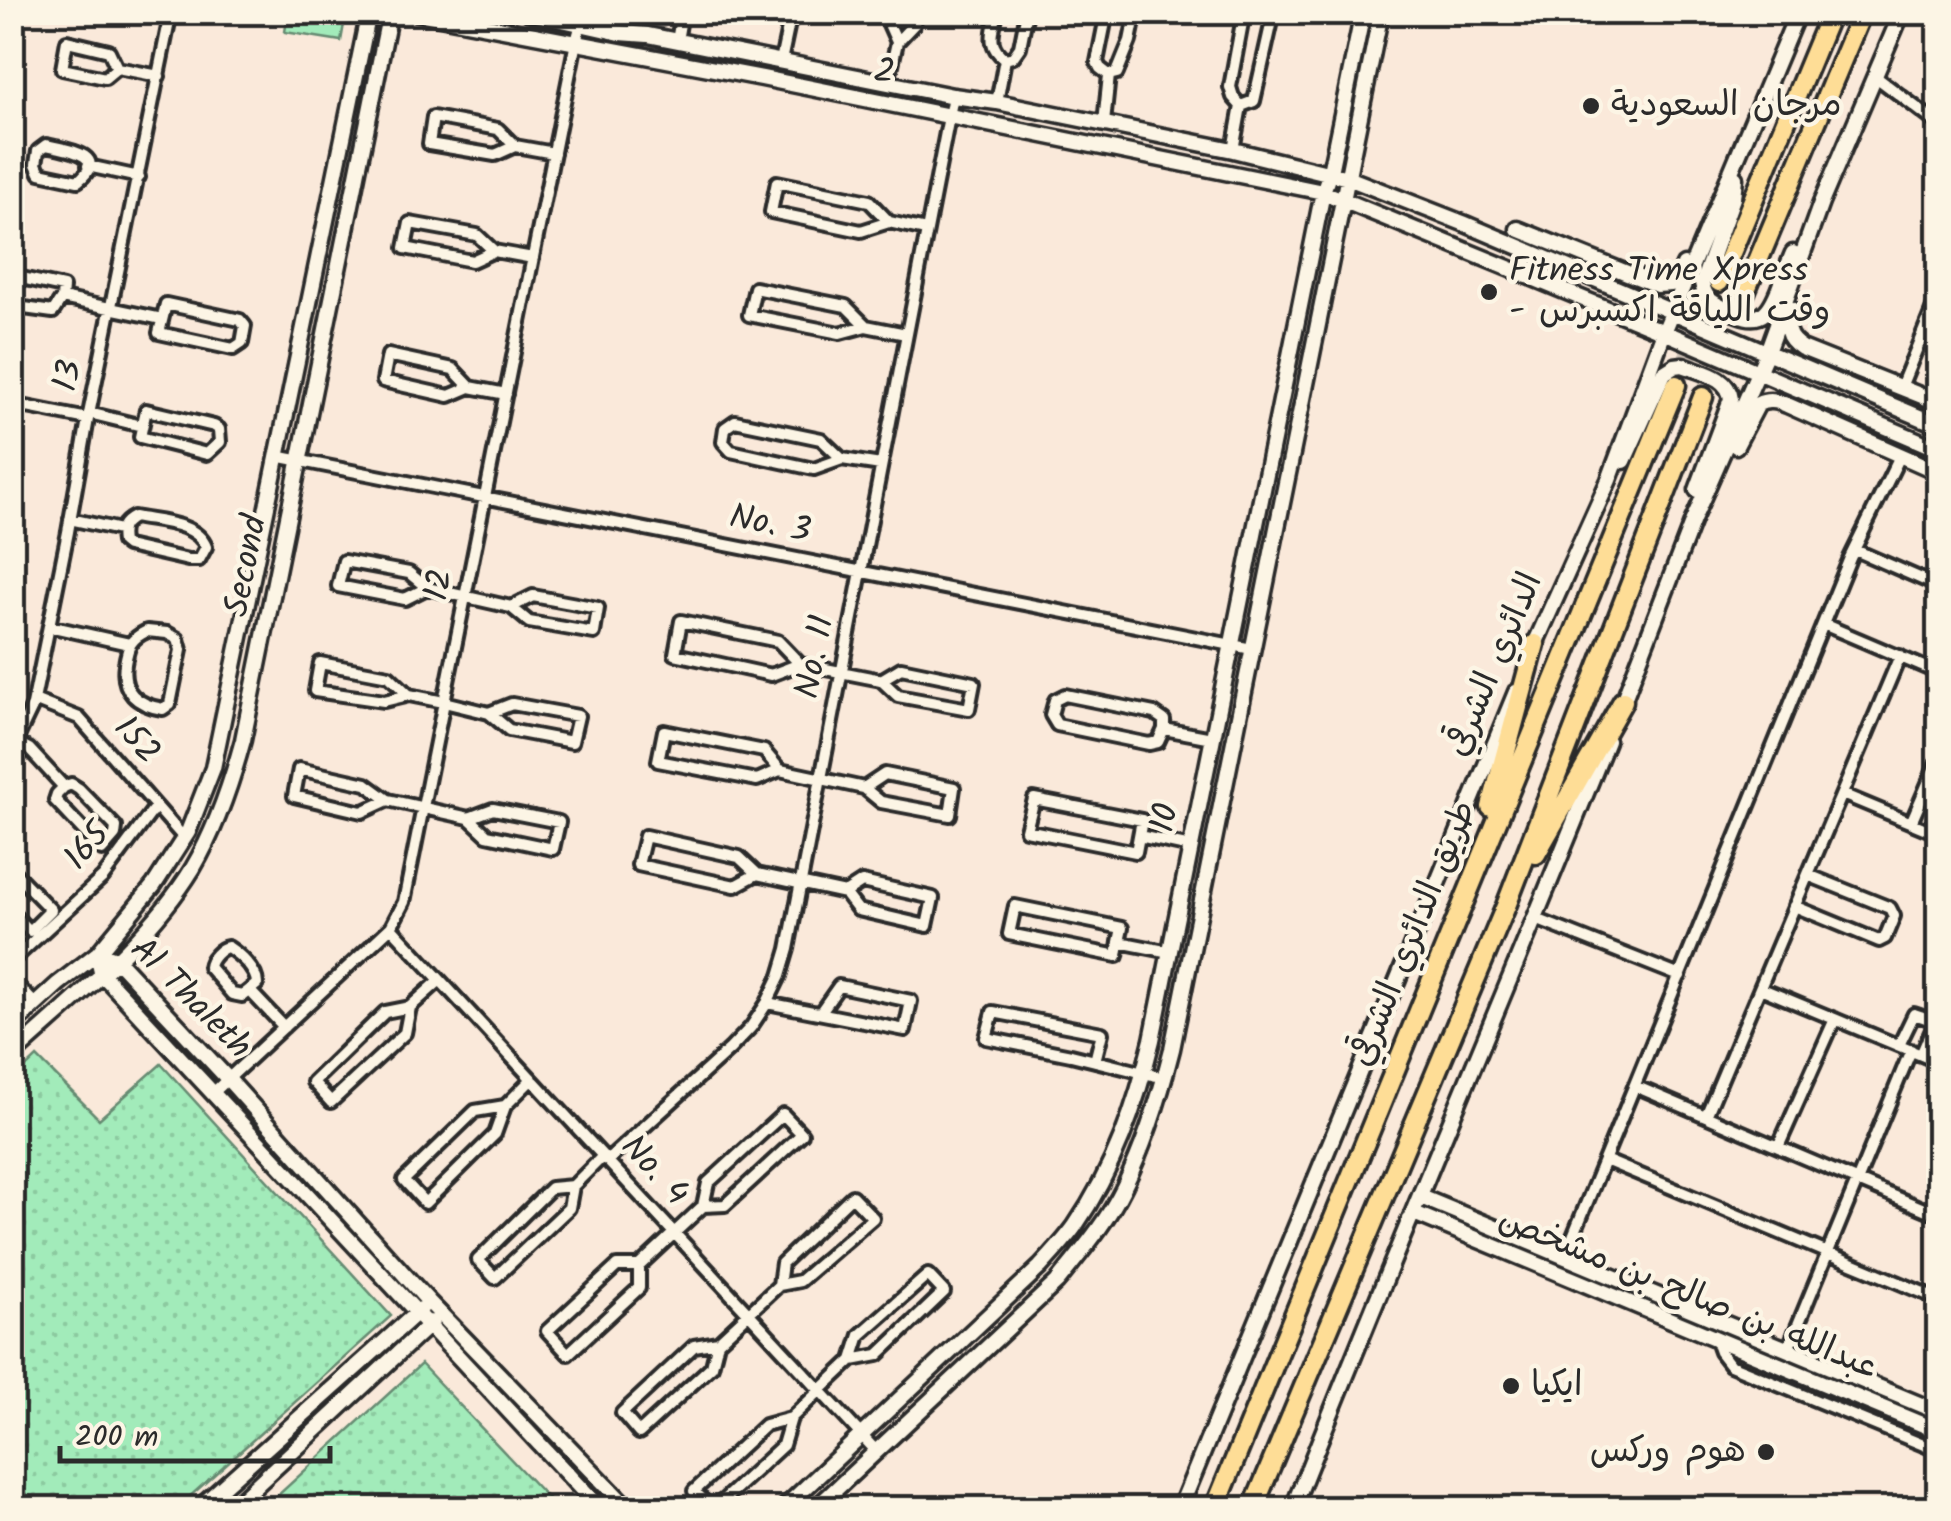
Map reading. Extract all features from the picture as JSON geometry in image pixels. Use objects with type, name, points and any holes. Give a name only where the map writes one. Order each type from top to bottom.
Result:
[{"type":"highway","points":[[1719,282],[1831,12]]},
{"type":"highway","points":[[1745,292],[1862,12]]},
{"type":"highway","name":"طريق الدائري الشرقي","points":[[1214,1508],[1676,385]]},
{"type":"highway","name":"طريق الدائري الشرقي","points":[[1255,1505],[1506,906],[1702,397]]},
{"type":"highway","points":[[1471,880],[1535,644]]},
{"type":"highway","points":[[1506,906],[1624,701]]},
{"type":"street","name":"13","points":[[15,746],[34,700],[171,12]]},
{"type":"street","name":"Second","points":[[12,1026],[98,953],[154,886],[184,838],[213,768],[369,12]]},
{"type":"street","name":"Second","points":[[12,1056],[102,973],[172,899],[193,868],[233,776],[390,12]]},
{"type":"street","name":"2","points":[[413,12],[1324,192],[1830,404]]},
{"type":"street","name":"2","points":[[527,12],[582,18],[620,33],[677,40],[996,102],[1330,172],[1463,224],[1938,425]]},
{"type":"street","points":[[677,40],[682,12]]},
{"type":"street","points":[[781,62],[787,18],[798,12]]},
{"type":"street","points":[[890,12],[889,24],[897,42]]},
{"type":"street","points":[[888,83],[897,42],[914,24],[917,12]]},
{"type":"street","points":[[997,12],[992,44],[1004,59]]},
{"type":"street","points":[[1004,59],[1014,57],[1020,47],[1027,12]]},
{"type":"street","points":[[1106,12],[1097,62],[1108,75]]},
{"type":"street","points":[[1108,75],[1117,73],[1122,64],[1136,12]]},
{"type":"street","points":[[1241,106],[1230,87],[1244,12]]},
{"type":"street","points":[[1241,106],[1254,100],[1274,12]]},
{"type":"street","name":"10","points":[[784,1508],[1040,1267],[1074,1228],[1122,1140],[1140,1092],[1170,952],[1363,12]]},
{"type":"street","name":"10","points":[[816,1508],[1046,1294],[1092,1239],[1123,1190],[1141,1150],[1164,1078],[1381,12]]},
{"type":"street","name":"الدائري الشرقي","points":[[1180,1508],[1535,644],[1610,480],[1672,312],[1798,12]]},
{"type":"street","points":[[1293,1508],[1624,701],[1693,520],[1758,373],[1821,203],[1902,12]]},
{"type":"street","name":"12","points":[[213,1093],[391,928],[404,902],[582,18]]},
{"type":"street","points":[[67,41],[108,51],[117,68],[105,78],[62,69],[67,41]]},
{"type":"street","points":[[996,102],[1004,59]]},
{"type":"street","points":[[117,68],[159,76]]},
{"type":"street","points":[[1104,124],[1108,75]]},
{"type":"street","points":[[1876,77],[1938,124]]},
{"type":"street","name":"No. 11","points":[[573,1186],[730,1050],[751,1027],[780,976],[953,96]]},
{"type":"street","points":[[1234,150],[1241,106]]},
{"type":"street","points":[[516,146],[495,155],[428,144],[433,117],[498,129],[516,146],[554,153]]},
{"type":"street","points":[[46,145],[82,153],[88,166],[85,176],[78,181],[40,173],[36,164],[38,151],[46,145]]},
{"type":"street","points":[[1738,158],[1733,198],[1702,283],[1708,301],[1744,317],[1765,314],[1772,306],[1802,228],[1821,203]]},
{"type":"street","points":[[1518,228],[1657,285],[1671,284],[1680,276],[1718,188],[1738,158]]},
{"type":"street","points":[[88,166],[139,176]]},
{"type":"street","points":[[889,222],[869,201],[776,182],[770,212],[862,231],[889,222],[926,230]]},
{"type":"street","points":[[1821,203],[1818,232],[1786,324],[1789,337],[1802,348],[1935,402]]},
{"type":"street","points":[[494,251],[477,235],[410,222],[405,248],[472,260],[494,251],[533,258]]},
{"type":"street","points":[[12,283],[17,277],[63,287],[54,312],[12,304]]},
{"type":"street","points":[[866,326],[846,306],[755,288],[749,316],[840,333],[866,326],[906,334]]},
{"type":"street","points":[[1901,387],[1938,296]]},
{"type":"street","points":[[62,298],[162,318]]},
{"type":"street","points":[[166,304],[240,320],[245,326],[242,343],[233,350],[159,333],[162,318],[166,304]]},
{"type":"street","points":[[470,388],[452,369],[388,355],[383,381],[448,396],[470,388],[506,394]]},
{"type":"street","points":[[1610,480],[1629,454],[1664,373],[1682,365],[1724,382],[1730,388],[1731,399],[1695,493],[1693,520]]},
{"type":"street","points":[[1867,394],[1935,402]]},
{"type":"street","points":[[1693,520],[1710,500],[1752,411],[1765,401],[1787,405],[1938,472]]},
{"type":"street","points":[[12,404],[142,426]]},
{"type":"street","points":[[1830,404],[1938,449]]},
{"type":"street","points":[[1830,404],[1900,456]]},
{"type":"street","points":[[146,410],[214,426],[220,429],[220,442],[207,454],[140,438],[142,426],[146,410]]},
{"type":"street","points":[[842,459],[821,439],[734,421],[725,428],[723,442],[731,451],[814,469],[842,459],[881,465]]},
{"type":"street","name":"No. 3","points":[[276,456],[1252,649]]},
{"type":"street","points":[[1565,1256],[1823,624],[1900,456]]},
{"type":"street","points":[[134,517],[190,530],[202,537],[206,547],[199,560],[188,560],[127,546],[120,530],[134,517]]},
{"type":"street","points":[[70,520],[120,530]]},
{"type":"street","points":[[1855,550],[1938,586]]},
{"type":"street","points":[[427,588],[405,599],[338,586],[344,561],[409,572],[427,588],[512,607],[528,622],[594,633],[598,608],[533,596],[512,607]]},
{"type":"street","points":[[800,664],[778,641],[681,621],[675,654],[772,675],[800,664],[881,680],[898,696],[969,709],[974,683],[901,668],[881,680]]},
{"type":"street","points":[[1823,624],[1938,672]]},
{"type":"street","points":[[49,626],[129,644]]},
{"type":"street","points":[[147,630],[167,632],[178,639],[181,650],[170,704],[163,709],[148,707],[126,687],[123,677],[129,644],[147,630]]},
{"type":"street","points":[[1706,1116],[1900,656]]},
{"type":"street","points":[[409,696],[389,676],[320,663],[315,691],[384,701],[409,696],[444,702],[488,713],[509,730],[572,742],[578,716],[512,704],[488,713]]},
{"type":"street","points":[[1065,695],[1154,713],[1164,720],[1164,728],[1158,742],[1149,744],[1058,725],[1051,715],[1055,700],[1065,695]]},
{"type":"street","name":"152","points":[[34,700],[80,718],[184,838]]},
{"type":"street","points":[[1164,728],[1212,738]]},
{"type":"street","points":[[780,770],[764,751],[664,731],[658,761],[757,780],[780,770],[864,788],[880,802],[950,815],[954,788],[885,774],[864,788]]},
{"type":"street","points":[[15,746],[29,749],[64,787]]},
{"type":"street","points":[[1911,823],[1938,760]]},
{"type":"street","points":[[388,800],[362,812],[294,796],[299,769],[366,784],[388,800],[469,818],[486,834],[553,849],[559,822],[493,809],[469,818]]},
{"type":"street","points":[[71,784],[79,789],[116,827],[102,850],[56,800],[64,787],[71,784]]},
{"type":"street","points":[[1842,794],[1938,834]]},
{"type":"street","points":[[1034,799],[1142,820],[1140,836],[1136,852],[1026,830],[1034,799]]},
{"type":"street","name":"165","points":[[12,961],[103,877],[156,806]]},
{"type":"street","points":[[757,874],[735,886],[638,865],[645,836],[740,857],[757,874],[845,893],[858,910],[927,926],[932,898],[862,882],[845,893]]},
{"type":"street","points":[[1140,836],[1191,846]]},
{"type":"street","points":[[12,870],[51,910],[30,931],[12,913]]},
{"type":"street","points":[[1794,906],[1880,941],[1885,938],[1894,916],[1890,908],[1808,875]]},
{"type":"street","points":[[1015,906],[1122,928],[1119,942],[1116,956],[1009,934],[1015,906]]},
{"type":"street","points":[[1536,918],[1680,976]]},
{"type":"street","name":"No. 4","points":[[391,928],[877,1452]]},
{"type":"street","points":[[1119,942],[1170,952]]},
{"type":"street","points":[[223,948],[234,951],[254,972],[258,982],[250,991],[234,996],[210,969],[210,962],[223,948]]},
{"type":"street","name":"Al Thaleth","points":[[599,1508],[102,973],[98,953],[116,959],[429,1302],[628,1508]]},
{"type":"street","points":[[12,980],[36,1004]]},
{"type":"street","points":[[410,1008],[405,1033],[331,1102],[313,1082],[385,1012],[410,1008],[440,980]]},
{"type":"street","points":[[767,1002],[820,1013],[905,1030],[911,1001],[839,986],[820,1013]]},
{"type":"street","points":[[1760,988],[1938,1062]]},
{"type":"street","points":[[250,991],[284,1027]]},
{"type":"street","points":[[1095,1061],[1102,1033],[993,1012],[986,1038],[1164,1078]]},
{"type":"street","points":[[1778,1147],[1835,1019]]},
{"type":"street","points":[[1788,1349],[1911,1050]]},
{"type":"street","points":[[505,1106],[476,1110],[404,1180],[424,1203],[496,1134],[505,1106],[532,1079]]},
{"type":"street","points":[[1635,1086],[1935,1213],[1938,1196]]},
{"type":"street","points":[[639,1266],[639,1288],[568,1354],[547,1332],[617,1266],[639,1266],[704,1206],[725,1204],[802,1134],[783,1114],[708,1183],[704,1206]]},
{"type":"street","points":[[1605,1160],[1938,1299]]},
{"type":"street","points":[[573,1186],[570,1208],[495,1278],[478,1260],[551,1188],[573,1186]]},
{"type":"street","points":[[718,1342],[694,1346],[622,1413],[639,1433],[712,1366],[718,1342],[779,1285],[800,1282],[872,1218],[852,1196],[782,1263],[779,1285]]},
{"type":"street","name":"عبدالله بن صالح بن مشخص","points":[[1421,1197],[1938,1412]]},
{"type":"street","name":"عبدالله بن صالح بن مشخص","points":[[1414,1214],[1938,1431]]},
{"type":"street","points":[[792,1418],[765,1424],[694,1490],[713,1508],[783,1445],[792,1418],[852,1360],[860,1336],[928,1275],[944,1292],[878,1355],[852,1360]]},
{"type":"street","points":[[381,1347],[398,1323],[400,1312],[391,1286]]},
{"type":"street","points":[[199,1508],[429,1302]]},
{"type":"street","points":[[232,1508],[441,1314]]},
{"type":"street","points":[[1715,1338],[1730,1364],[1938,1451]]},
{"type":"street","points":[[393,1358],[420,1346],[448,1349]]},
{"type":"green space","points":[[288,13],[346,13],[341,41],[285,32]]},
{"type":"green space","points":[[37,1057],[99,1119],[161,1064],[391,1316],[177,1508],[40,1508],[13,1479],[13,1080]]},
{"type":"green space","points":[[421,1364],[557,1508],[264,1508]]},
{"type":"tunnel","points":[[1676,385],[1719,282]]},
{"type":"tunnel","points":[[1703,397],[1745,292]]},
{"type":"place","name":"مرجان السعودية","points":[[1591,106]]},
{"type":"place","name":"Fitness Time Xpress - وقت اللياقة اكسبرس","points":[[1489,292]]},
{"type":"place","name":"ايكيا","points":[[1511,1386]]},
{"type":"place","name":"هوم وركس","points":[[1766,1452]]}]
